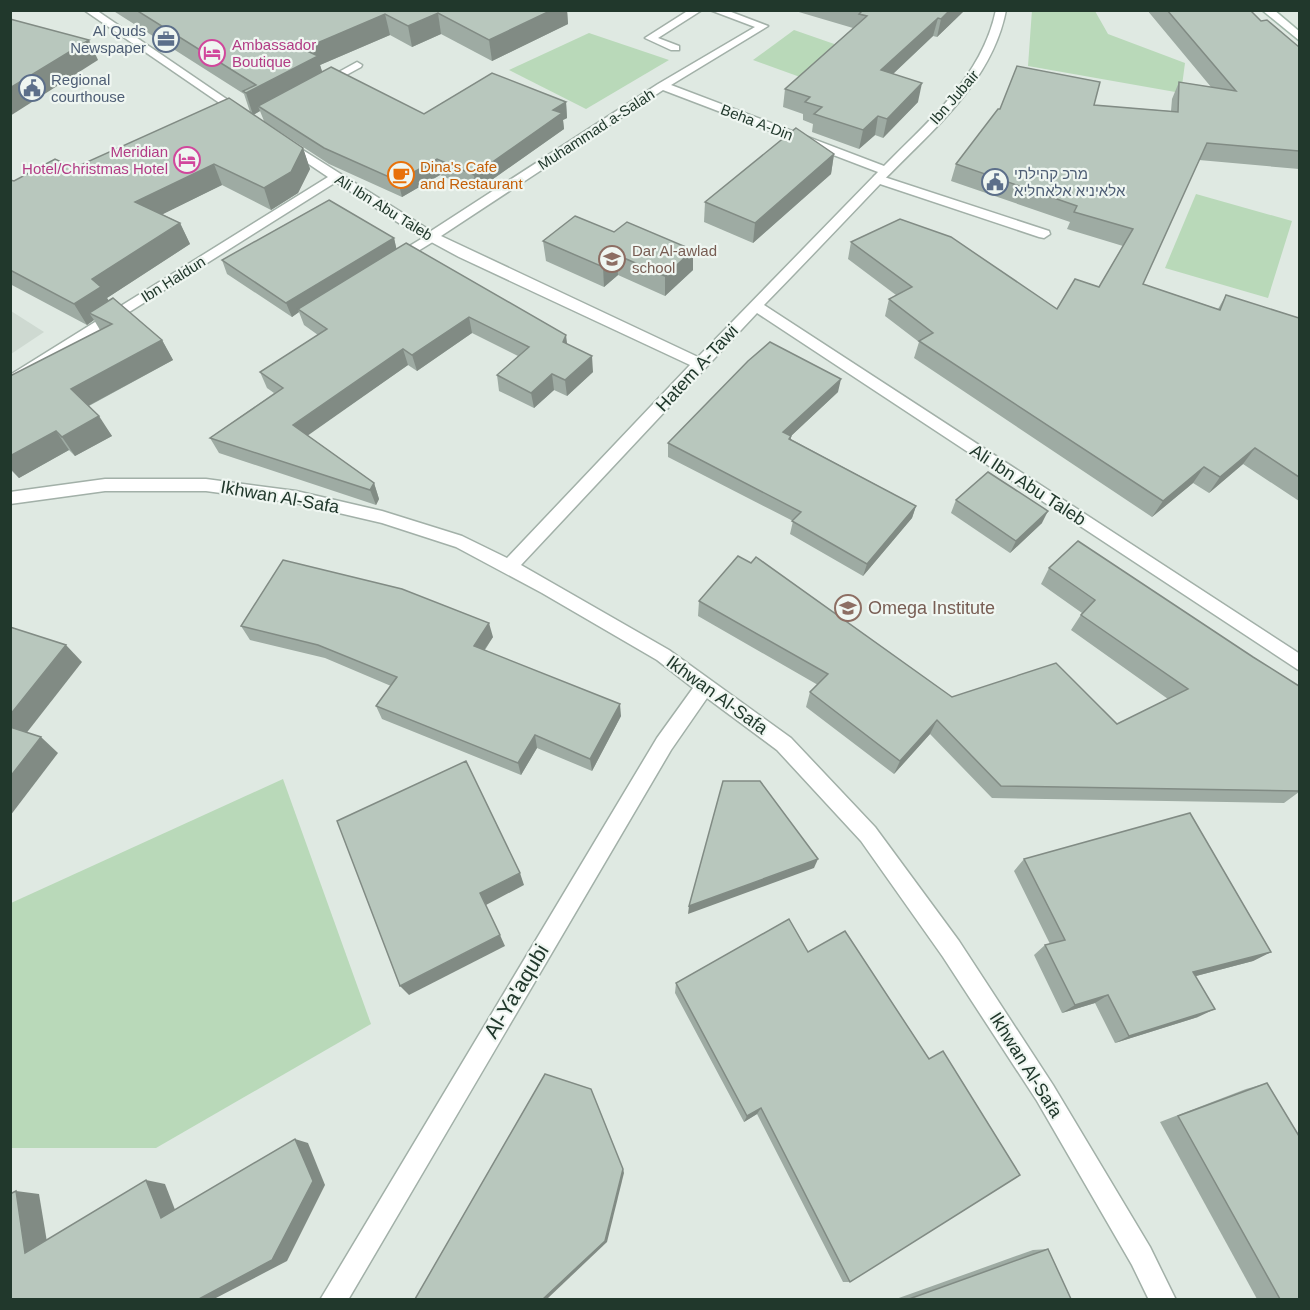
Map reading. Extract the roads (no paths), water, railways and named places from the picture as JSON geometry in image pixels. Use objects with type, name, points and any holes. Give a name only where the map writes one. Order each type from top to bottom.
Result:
[{"type":"street","points":[[89,10],[252,121]]},
{"type":"street","points":[[675,48],[650,38],[697,10]]},
{"type":"street","name":"Muhammad a-Salah","points":[[383,267],[662,86],[763,26],[716,10]]},
{"type":"street","name":"Ibn Jubair","points":[[882,175],[961,93],[978,71],[995,35],[1001,10]]},
{"type":"street","points":[[1268,10],[1299,38]]},
{"type":"street","points":[[315,87],[357,65]]},
{"type":"street","name":"Beha A-Din","points":[[662,86],[882,175],[1044,234]]},
{"type":"street","name":"Ali Ibn Abu Taleb","points":[[279,139],[431,237],[700,363]]},
{"type":"street","name":"Hatem A-Tawi","points":[[509,567],[700,363],[882,175]]},
{"type":"street","name":"Ibn Haldun","points":[[10,382],[336,177]]},
{"type":"street","name":"Ali Ibn Abu Taleb","points":[[756,306],[1299,664]]},
{"type":"street","name":"Ikhwan Al-Safa","points":[[10,498],[105,485],[206,485],[296,497],[382,517],[462,542],[663,655],[784,744],[868,834],[951,950],[1045,1093],[1141,1256],[1163,1299]]},
{"type":"street","name":"Al-Ya'aqubi","points":[[333,1299],[663,744],[705,686]]},
{"type":"place","name":"Al Quds Newspaper","points":[[166,39]]},
{"type":"place","name":"Ambassador Boutique","points":[[212,53]]},
{"type":"place","name":"Regional courthouse","points":[[32,88]]},
{"type":"place","name":"Meridian Hotel/Christmas Hotel","points":[[187,160]]},
{"type":"place","name":"Dina's Cafe and Restaurant","points":[[401,175]]},
{"type":"place","name":"מרכ קהילתי אלאיניא אלאחליא","points":[[995,182]]},
{"type":"place","name":"Dar Al-awlad school","points":[[612,259]]},
{"type":"place","name":"Omega Institute","points":[[848,608]]}]
